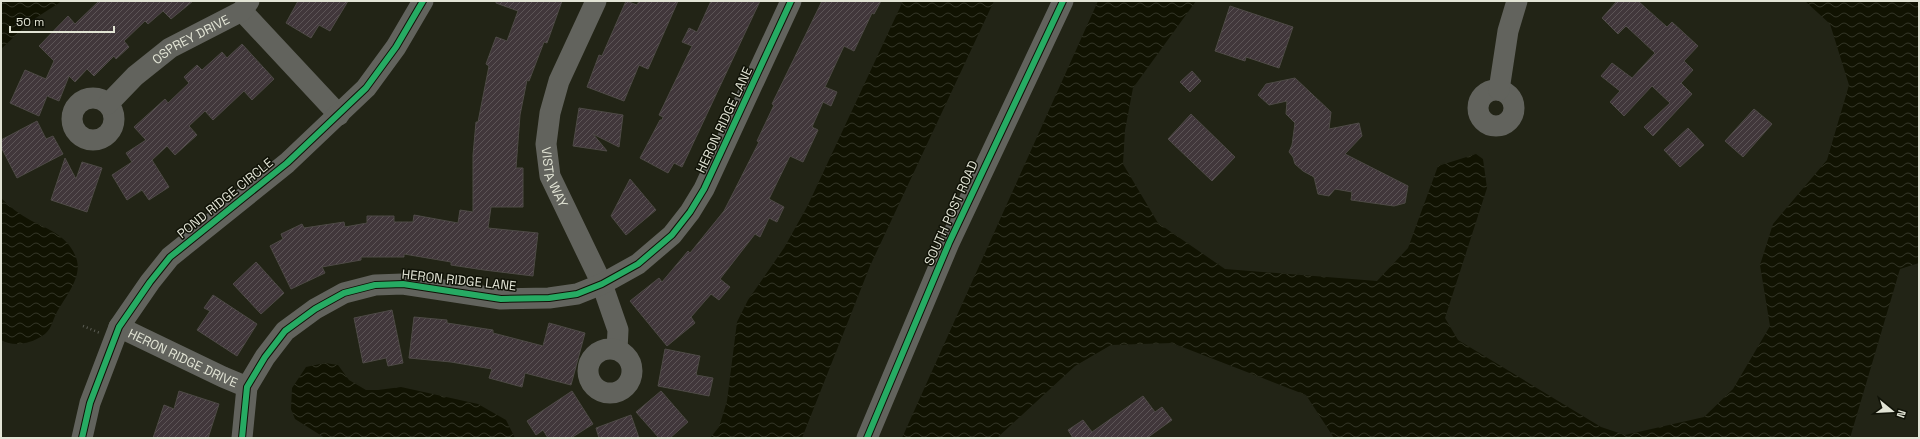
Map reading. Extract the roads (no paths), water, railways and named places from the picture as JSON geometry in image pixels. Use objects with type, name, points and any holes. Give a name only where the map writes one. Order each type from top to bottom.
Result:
[{"type":"street","name":"POND RIDGE CIRCLE","points":[[82,438],[90,403],[111,331],[170,257],[287,163],[366,88],[396,48],[423,1]]},
{"type":"street","name":"VISTA WAY","points":[[596,1],[559,81],[550,113],[546,144],[550,176],[602,284],[618,330],[616,350]]},
{"type":"street","name":"HERON RIDGE LANE","points":[[242,438],[248,387],[265,357],[285,331],[315,309],[344,293],[375,285],[403,284],[500,299],[549,298],[577,294],[602,284],[638,264],[672,235],[690,212],[704,189],[791,1]]},
{"type":"street","name":"SOUTH POST ROAD","points":[[867,438],[949,243],[1063,1]]},
{"type":"street","points":[[1499,90],[1508,31],[1517,1]]},
{"type":"street","name":"OSPREY DRIVE","points":[[108,104],[135,76],[170,48],[246,6],[339,115]]},
{"type":"street","name":"HERON RIDGE DRIVE","points":[[111,331],[248,387]]},
{"type":"water","points":[[1,1],[62,1],[31,21],[1,49]]},
{"type":"water","points":[[903,1],[994,1],[870,266],[802,438],[710,438],[719,427],[727,401],[737,322],[748,300],[784,248],[808,205]]},
{"type":"water","points":[[1098,1],[1196,1],[1133,88],[1125,130],[1123,164],[1158,223],[1225,269],[1377,281],[1408,248],[1438,166],[1476,154],[1483,159],[1487,188],[1445,318],[1458,340],[1601,427],[1625,435],[1704,417],[1733,389],[1770,326],[1760,265],[1773,224],[1827,160],[1849,85],[1830,24],[1805,1],[1919,1],[1919,263],[1900,269],[1850,438],[1334,438],[1306,395],[1172,343],[1111,345],[1075,366],[997,438],[902,438]]},
{"type":"water","points":[[1,198],[22,215],[62,238],[72,248],[77,263],[78,271],[73,286],[49,329],[45,334],[37,339],[22,344],[1,340]]},
{"type":"water","points":[[325,363],[338,365],[349,380],[366,390],[401,387],[478,404],[506,420],[515,438],[325,438],[295,419],[291,409],[292,388],[306,367]]}]
